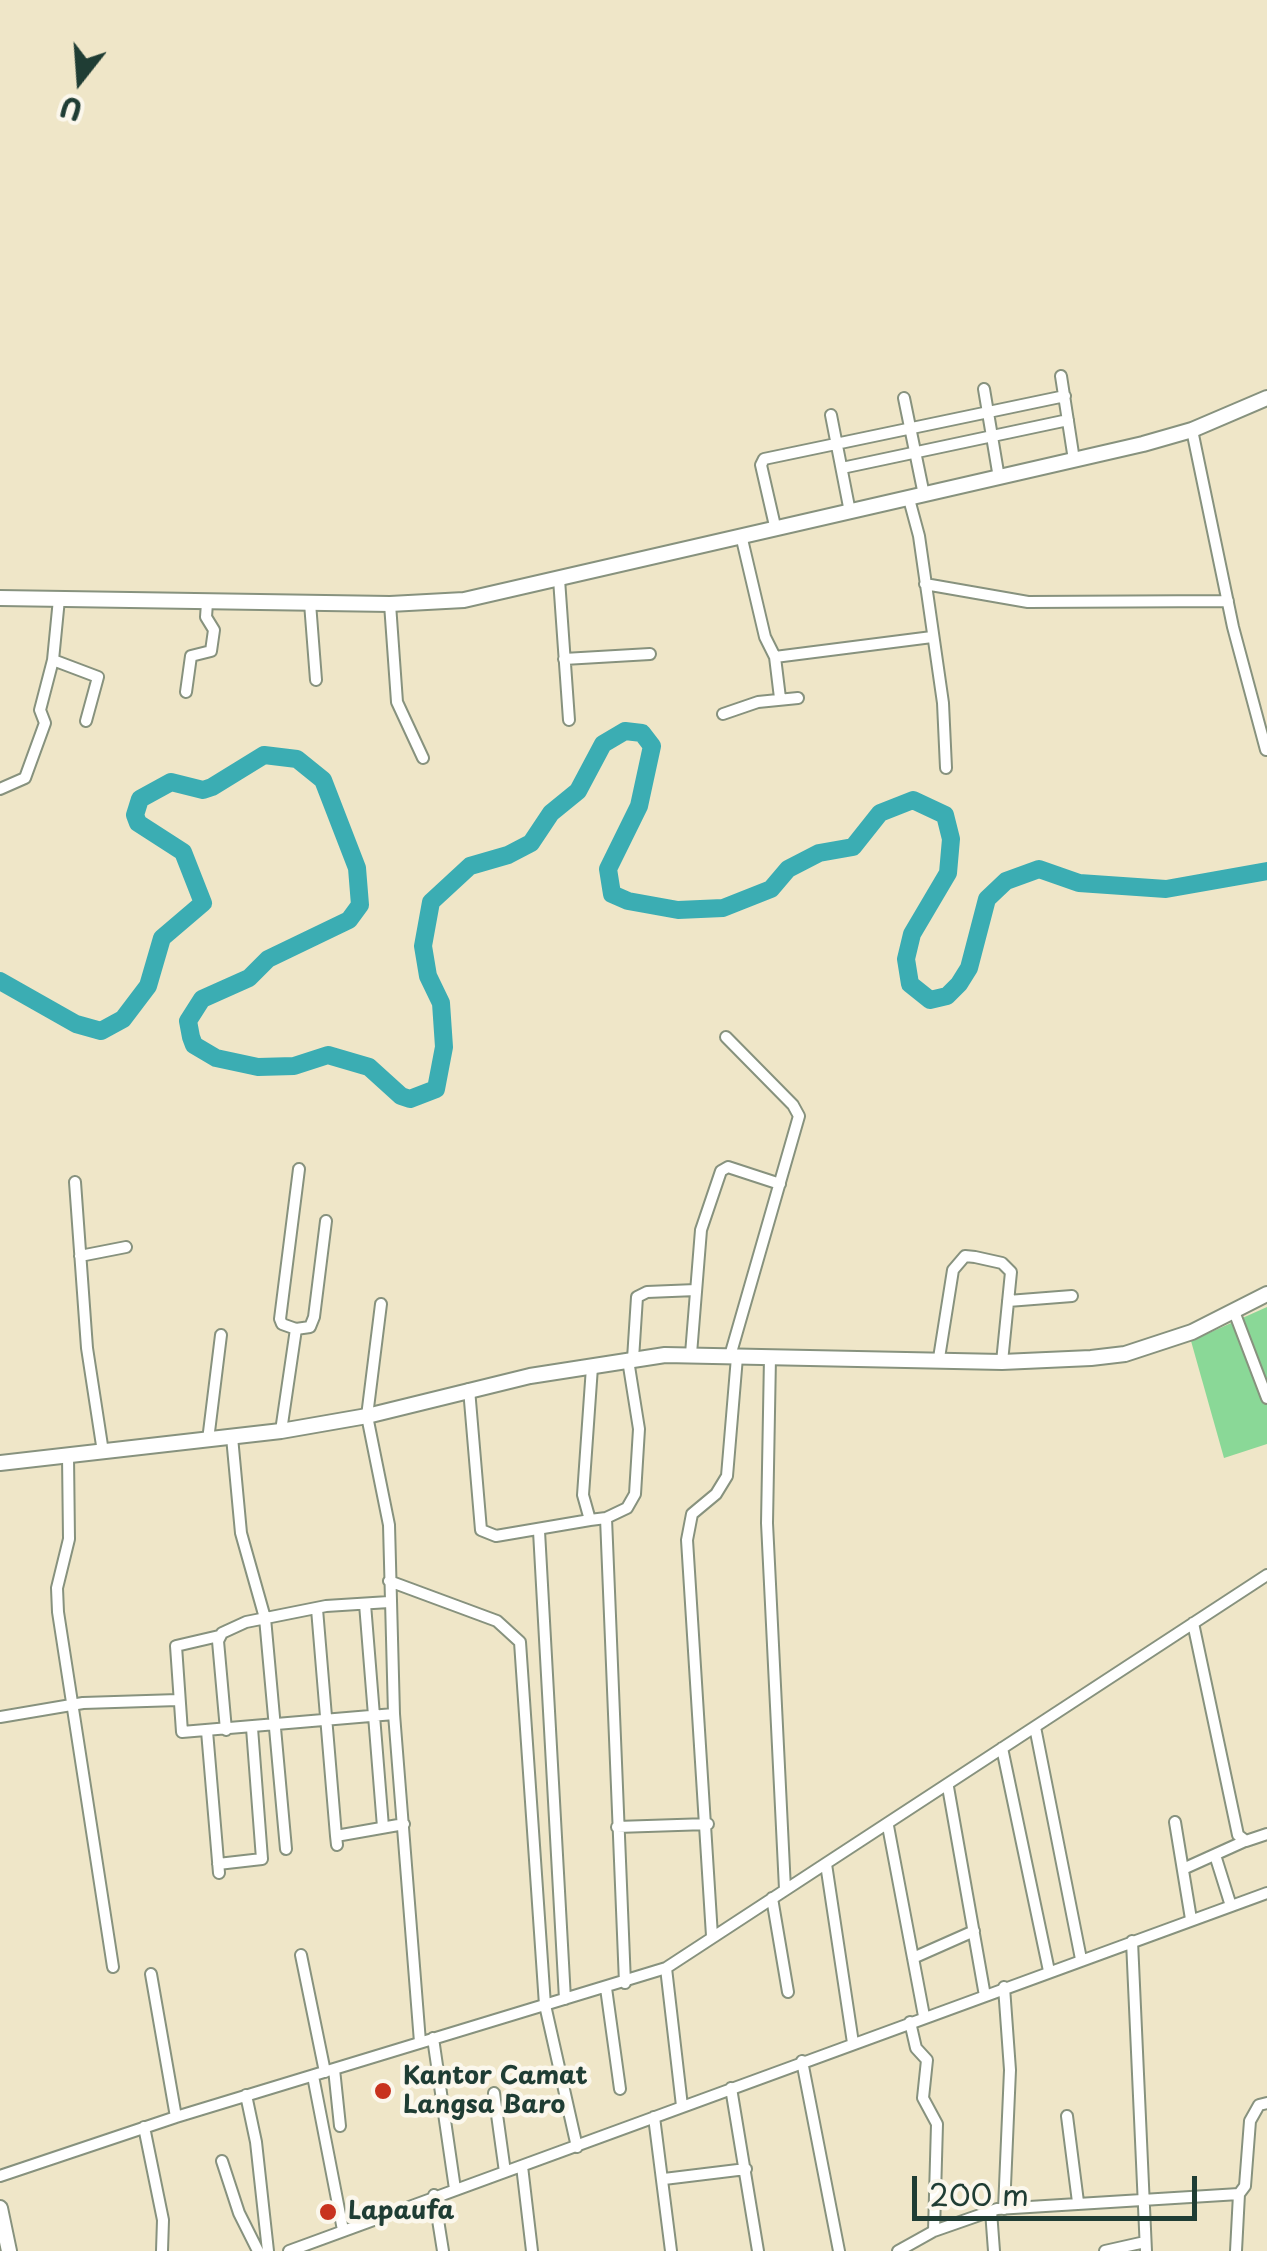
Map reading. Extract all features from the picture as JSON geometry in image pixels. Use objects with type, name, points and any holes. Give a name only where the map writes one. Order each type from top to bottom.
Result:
[{"type":"street","points":[[1061,376],[1074,460]]},
{"type":"street","points":[[984,389],[999,478]]},
{"type":"street","points":[[775,526],[762,460],[1065,396]]},
{"type":"street","points":[[904,398],[947,732],[946,768]]},
{"type":"street","points":[[0,598],[390,604],[464,600],[1074,460],[1192,430],[1267,398]]},
{"type":"street","points":[[831,415],[850,512]]},
{"type":"street","points":[[842,468],[1068,420]]},
{"type":"street","points":[[1192,430],[1228,601],[1266,750]]},
{"type":"street","points":[[741,535],[765,637],[776,656],[780,698]]},
{"type":"street","points":[[559,579],[569,720]]},
{"type":"street","points":[[925,584],[1028,602],[1228,601]]},
{"type":"street","points":[[0,790],[18,784],[32,765],[45,724],[41,708],[52,660],[59,598]]},
{"type":"street","points":[[186,692],[191,656],[211,651],[214,630],[206,617],[208,603]]},
{"type":"street","points":[[310,603],[316,680]]},
{"type":"street","points":[[390,604],[398,702],[423,758]]},
{"type":"street","points":[[776,656],[932,636]]},
{"type":"street","points":[[564,660],[650,654]]},
{"type":"street","points":[[52,660],[100,679],[86,720]]},
{"type":"street","points":[[723,714],[780,698],[798,698]]},
{"type":"street","points":[[712,1936],[688,1540],[692,1514],[716,1494],[727,1476],[734,1356],[797,1110],[726,1038]]},
{"type":"street","points":[[690,1354],[701,1230],[721,1172],[728,1167],[780,1184]]},
{"type":"street","points":[[299,1169],[280,1319],[282,1324],[296,1329],[310,1327],[314,1317],[326,1221]]},
{"type":"street","points":[[75,1182],[87,1348],[102,1452]]},
{"type":"street","points":[[80,1256],[126,1247]]},
{"type":"street","points":[[938,1358],[956,1263],[975,1256],[1008,1266],[1002,1362]]},
{"type":"street","points":[[470,1389],[482,1530],[496,1536],[606,1518],[626,1508],[635,1494],[639,1430],[631,1360],[637,1298],[647,1292],[696,1290]]},
{"type":"street","points":[[0,1463],[281,1431],[367,1416],[470,1389],[631,1360],[690,1354],[1002,1362],[1124,1354],[1235,1314],[1267,1294]]},
{"type":"street","points":[[1008,1300],[1072,1296]]},
{"type":"street","points":[[381,1304],[367,1416],[388,1525],[394,1714],[420,2042]]},
{"type":"street","points":[[1235,1314],[1267,1398]]},
{"type":"street","points":[[281,1431],[296,1329]]},
{"type":"street","points":[[208,1440],[221,1335]]},
{"type":"street","points":[[770,1356],[767,1524],[784,1889]]},
{"type":"street","points":[[590,1520],[583,1468],[592,1367]]},
{"type":"street","points":[[232,1437],[240,1533],[266,1618],[286,1849]]},
{"type":"street","points":[[68,1456],[69,1539],[57,1588],[70,1705],[113,1967]]},
{"type":"street","points":[[606,1518],[625,1983]]},
{"type":"street","points":[[538,1531],[565,2000]]},
{"type":"street","points":[[0,2176],[246,2095],[666,1968],[1267,1575]]},
{"type":"street","points":[[389,1581],[497,1621],[520,1642],[544,2006],[578,2147]]},
{"type":"street","points":[[388,1602],[317,1608],[266,1618],[219,1636],[176,1646],[178,1700],[182,1732],[394,1714]]},
{"type":"street","points":[[365,1604],[383,1827]]},
{"type":"street","points":[[317,1608],[336,1840],[404,1824]]},
{"type":"street","points":[[1193,1622],[1223,1775],[1238,1836],[1246,1840]]},
{"type":"street","points":[[219,1636],[226,1730]]},
{"type":"street","points":[[0,1717],[70,1705],[178,1700]]},
{"type":"street","points":[[207,1731],[219,1869],[262,1860],[252,1728]]},
{"type":"street","points":[[1035,1728],[1081,1959]]},
{"type":"street","points":[[1002,1748],[1048,1971]]},
{"type":"street","points":[[948,1787],[985,1996]]},
{"type":"street","points":[[1174,1822],[1190,1919]]},
{"type":"street","points":[[617,1827],[708,1824]]},
{"type":"street","points":[[888,1826],[924,2016]]},
{"type":"street","points":[[1183,1869],[1267,1834]]},
{"type":"street","points":[[1215,1854],[1230,1906]]},
{"type":"street","points":[[826,1864],[853,2043]]},
{"type":"street","points":[[288,2251],[1267,1894]]},
{"type":"street","points":[[772,1898],[788,1992]]},
{"type":"street","points":[[913,1958],[974,1930]]},
{"type":"street","points":[[1104,2251],[1146,2247],[1132,1941]]},
{"type":"street","points":[[301,1955],[324,2072],[342,2230]]},
{"type":"street","points":[[666,1968],[682,2106]]},
{"type":"street","points":[[151,1974],[176,2117]]},
{"type":"street","points":[[994,2251],[1010,2070],[1004,1987]]},
{"type":"street","points":[[606,1988],[620,2088]]},
{"type":"street","points":[[910,2022],[917,2050],[927,2060],[922,2098],[937,2124],[934,2231]]},
{"type":"street","points":[[433,2038],[455,2188]]},
{"type":"street","points":[[802,2061],[840,2251]]},
{"type":"street","points":[[324,2072],[340,2126]]},
{"type":"street","points":[[731,2088],[758,2251]]},
{"type":"street","points":[[494,2093],[505,2172]]},
{"type":"street","points":[[246,2095],[256,2142],[268,2251]]},
{"type":"street","points":[[1236,2251],[1239,2194],[1244,2186],[1250,2121],[1259,2105],[1267,2102]]},
{"type":"street","points":[[1067,2116],[1078,2202]]},
{"type":"street","points":[[654,2117],[671,2251]]},
{"type":"street","points":[[144,2128],[163,2220],[162,2251]]},
{"type":"street","points":[[222,2161],[239,2213],[258,2251]]},
{"type":"street","points":[[522,2166],[532,2251]]},
{"type":"street","points":[[664,2179],[746,2168]]},
{"type":"street","points":[[898,2251],[934,2231],[997,2210],[1239,2194]]},
{"type":"street","points":[[434,2196],[443,2251]]},
{"type":"street","points":[[0,2208],[9,2251]]},
{"type":"green space","points":[[1267,1307],[1267,1444],[1224,1458],[1191,1341]]},
{"type":"waterway","points":[[0,981],[76,1024],[101,1031],[123,1019],[148,986],[162,938],[203,903],[183,852],[138,823],[135,815],[140,799],[171,782],[203,790],[212,787],[264,755],[297,759],[323,780],[357,868],[360,905],[349,920],[268,959],[249,978],[202,999],[188,1021],[194,1045],[216,1058],[258,1067],[294,1066],[328,1055],[369,1067],[401,1096],[410,1099],[436,1089],[444,1047],[441,1003],[428,976],[423,946],[431,902],[470,866],[508,855],[531,843],[551,813],[578,791],[603,744],[625,731],[642,733],[652,746],[639,806],[608,869],[612,894],[628,901],[678,910],[723,908],[771,889],[788,869],[819,853],[853,847],[880,813],[913,800],[945,815],[951,839],[948,873],[912,934],[906,959],[910,984],[930,1000],[947,996],[959,984],[969,968],[987,899],[1006,881],[1039,869],[1079,883],[1166,889],[1267,871]]},
{"type":"place","name":"Kantor Camat Langsa Baro","points":[[383,2091]]},
{"type":"place","name":"Lapaufa","points":[[328,2212]]}]
